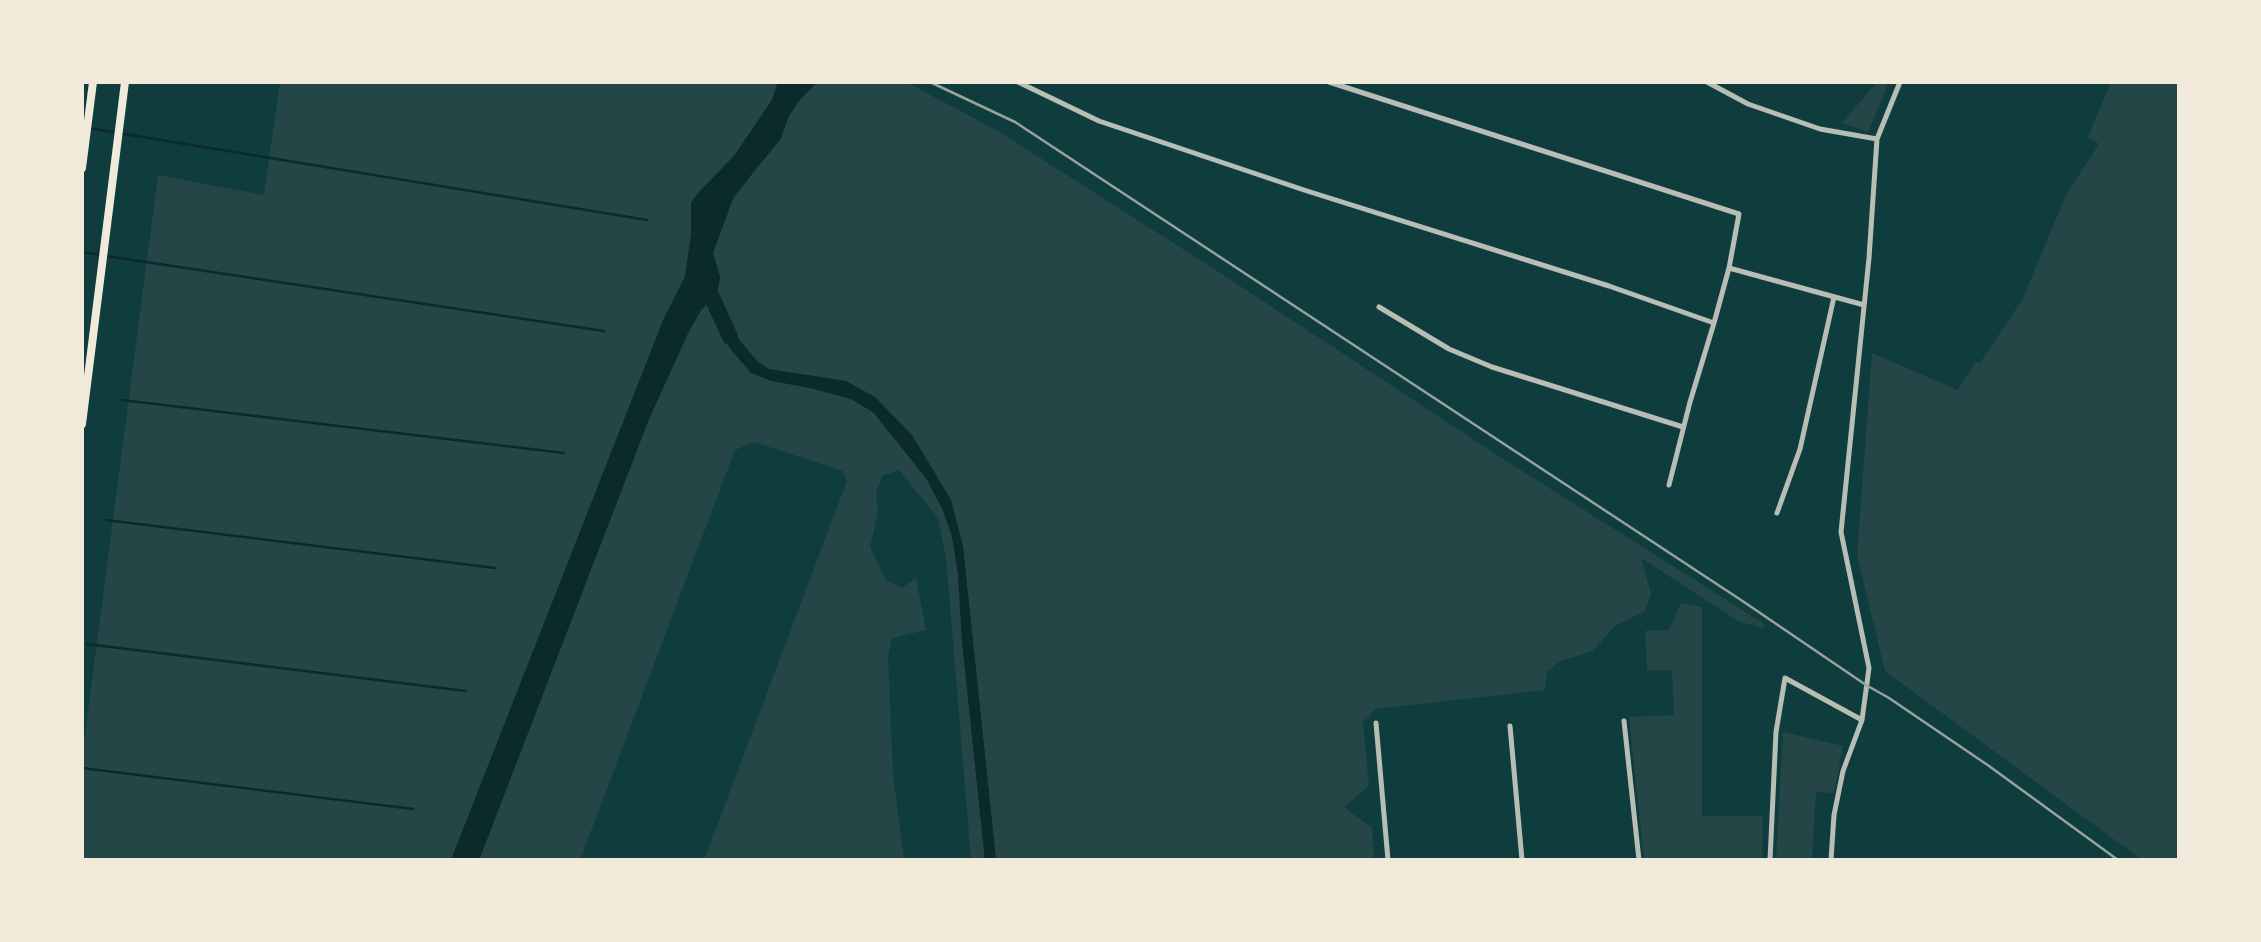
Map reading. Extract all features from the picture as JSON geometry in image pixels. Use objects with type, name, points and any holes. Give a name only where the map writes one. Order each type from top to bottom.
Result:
[{"type":"highway","points":[[82,168],[93,82]]},
{"type":"highway","points":[[82,424],[125,82]]},
{"type":"street","points":[[1018,82],[1099,121],[1304,190],[1609,286],[1714,323]]},
{"type":"street","points":[[1329,82],[1739,214],[1729,268],[1669,485]]},
{"type":"street","points":[[1700,82],[1708,83],[1748,104],[1820,129],[1877,139]]},
{"type":"street","points":[[1831,860],[1834,816],[1843,771],[1862,720],[1869,668],[1867,647],[1842,532],[1877,139],[1900,82]]},
{"type":"street","points":[[1729,268],[1864,305]]},
{"type":"street","points":[[1777,513],[1800,449],[1835,298]]},
{"type":"street","points":[[1379,307],[1449,349],[1492,368],[1684,426]]},
{"type":"street","points":[[1770,860],[1776,732],[1785,678],[1862,720]]},
{"type":"street","points":[[1624,720],[1639,860]]},
{"type":"street","points":[[1376,723],[1388,860]]},
{"type":"street","points":[[1510,726],[1522,860]]},
{"type":"shaded area","points":[[280,82],[778,82],[772,100],[734,156],[691,203],[691,235],[685,277],[664,318],[451,860],[82,860],[82,757],[158,175],[264,195]]},
{"type":"shaded area","points":[[778,82],[817,82],[789,116],[780,140],[734,196],[713,253],[720,277],[717,294],[701,310],[688,333],[649,419],[479,860],[451,860],[664,318],[685,277],[691,235],[691,203],[734,156],[772,100]]},
{"type":"shaded area","points":[[817,82],[906,82],[998,131],[1497,455],[1763,623],[1765,629],[1738,621],[1641,558],[1651,594],[1645,611],[1615,626],[1593,651],[1560,661],[1547,672],[1545,690],[1375,709],[1363,723],[1369,786],[1344,807],[1372,828],[1374,860],[996,860],[963,547],[951,500],[846,381],[768,369],[756,360],[722,320],[729,347],[751,373],[851,399],[873,412],[926,478],[942,508],[952,536],[958,574],[962,641],[985,860],[971,860],[946,557],[938,518],[899,470],[882,476],[876,493],[878,512],[870,547],[886,580],[902,588],[916,578],[926,630],[892,638],[888,656],[893,774],[904,860],[704,860],[847,481],[843,471],[754,442],[735,450],[580,860],[479,860],[649,419],[688,333],[701,310],[717,294],[720,277],[713,253],[730,204],[780,140],[789,116],[798,102]]},
{"type":"shaded area","points":[[1877,82],[1889,82],[1868,132],[1842,123]]},
{"type":"shaded area","points":[[2111,82],[2179,82],[2179,860],[2142,860],[1885,671],[1857,555],[1872,353],[1957,390],[1976,362],[1980,363],[2022,300],[2067,193],[2099,144],[2088,137]]},
{"type":"shaded area","points":[[721,318],[756,360],[768,369],[846,381],[875,397],[912,435],[951,500],[963,547],[996,860],[985,860],[962,641],[958,574],[952,536],[942,508],[926,478],[873,412],[851,399],[772,381],[751,373],[729,347]]},
{"type":"shaded area","points":[[1681,603],[1702,607],[1702,816],[1763,816],[1762,860],[1644,860],[1629,717],[1674,715],[1672,670],[1647,671],[1645,631],[1669,630]]},
{"type":"shaded area","points":[[1783,732],[1843,746],[1834,793],[1816,792],[1812,860],[1776,860]]},
{"type":"waterway","points":[[82,127],[647,220]]},
{"type":"waterway","points":[[82,252],[100,255]]},
{"type":"waterway","points":[[106,256],[604,331]]},
{"type":"waterway","points":[[705,282],[730,337]]},
{"type":"waterway","points":[[122,400],[564,453]]},
{"type":"waterway","points":[[106,520],[495,568]]},
{"type":"waterway","points":[[87,644],[466,691]]},
{"type":"waterway","points":[[82,768],[413,809]]},
{"type":"railway","points":[[930,82],[1015,122],[1889,698],[1989,766],[2118,860]]}]
